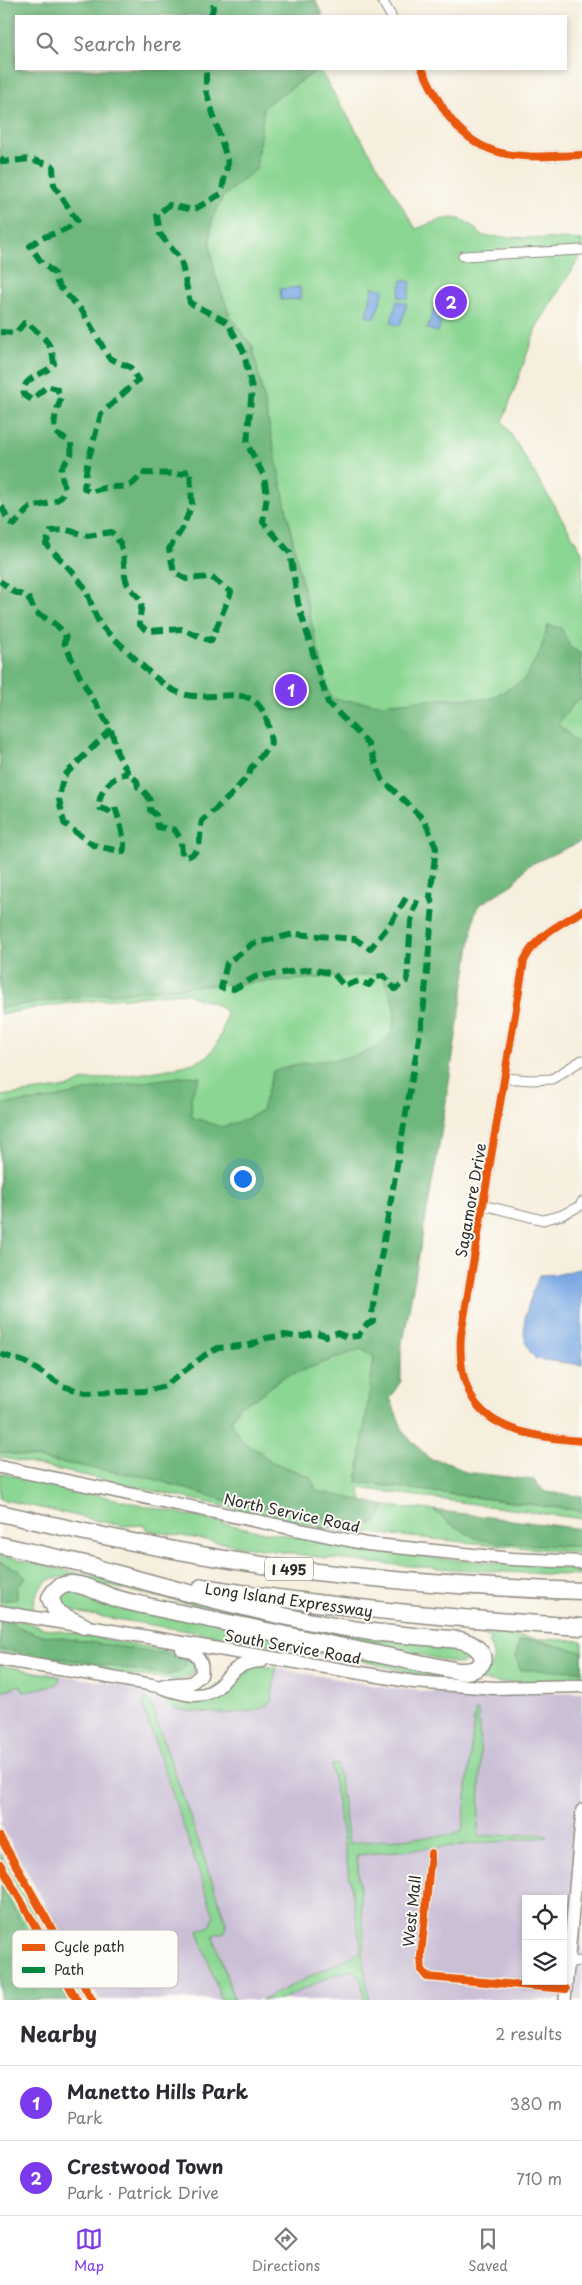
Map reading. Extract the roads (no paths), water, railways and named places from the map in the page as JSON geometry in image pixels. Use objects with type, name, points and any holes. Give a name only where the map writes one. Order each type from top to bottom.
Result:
[{"type":"highway","name":"Long Island Expressway","points":[[0,1513],[148,1545],[291,1569],[499,1589],[582,1591]]},
{"type":"highway","name":"Long Island Expressway","points":[[0,1545],[85,1565],[193,1586],[288,1600],[490,1621],[582,1627]]},
{"type":"highway","points":[[84,1626],[57,1614],[50,1598],[54,1589],[64,1584],[82,1585],[113,1597],[147,1606],[458,1671],[472,1672],[479,1667],[483,1658],[480,1650],[473,1643],[460,1640],[366,1631],[286,1616],[210,1599],[85,1565]]},
{"type":"highway","points":[[490,1621],[582,1633]]},
{"type":"main road","name":"North Service Road","points":[[0,1467],[367,1544],[512,1559],[582,1562]]},
{"type":"main road","name":"South Service Road","points":[[0,1612],[387,1678],[447,1686],[494,1688],[582,1686]]},
{"type":"main road","points":[[122,1633],[192,1651],[200,1660],[202,1670],[197,1680],[191,1683],[154,1685]]},
{"type":"main road","points":[[0,1659],[154,1685],[184,1694],[204,1694],[215,1689],[234,1669],[244,1664],[279,1660]]},
{"type":"street","points":[[382,0],[390,15]]},
{"type":"street","points":[[423,70],[453,122],[475,142],[494,152],[514,155],[582,154]]},
{"type":"street","points":[[463,256],[582,250]]},
{"type":"street","name":"Sagamore Drive","points":[[582,911],[543,935],[530,947],[524,961],[461,1335],[459,1358],[465,1386],[476,1405],[494,1421],[518,1432],[547,1438],[582,1441]]},
{"type":"street","points":[[504,1078],[552,1079],[582,1060]]},
{"type":"street","points":[[483,1205],[543,1220],[562,1215],[580,1206],[582,1202]]},
{"type":"street","points":[[565,1994],[568,1962],[578,1908],[582,1810]]},
{"type":"street","points":[[0,1837],[52,1930]]},
{"type":"street","name":"West Mall","points":[[431,1853],[421,1956],[422,1971],[427,1977],[565,1994]]},
{"type":"street","points":[[568,1962],[582,1961]]},
{"type":"street","points":[[85,1988],[92,2000]]},
{"type":"water","points":[[402,280],[411,282],[408,299],[398,297]]},
{"type":"water","points":[[300,287],[301,299],[281,300],[280,289]]},
{"type":"water","points":[[373,287],[384,290],[375,318],[366,316]]},
{"type":"water","points":[[397,301],[407,304],[400,326],[391,323]]},
{"type":"water","points":[[435,304],[446,307],[438,332],[427,329]]},
{"type":"water","points":[[582,1268],[582,1365],[536,1359],[525,1339],[524,1329],[528,1307],[539,1275],[560,1274]]},
{"type":"place","name":"Crestwood Town","points":[[451,302]]},
{"type":"place","name":"Manetto Hills Park","points":[[291,690]]}]
